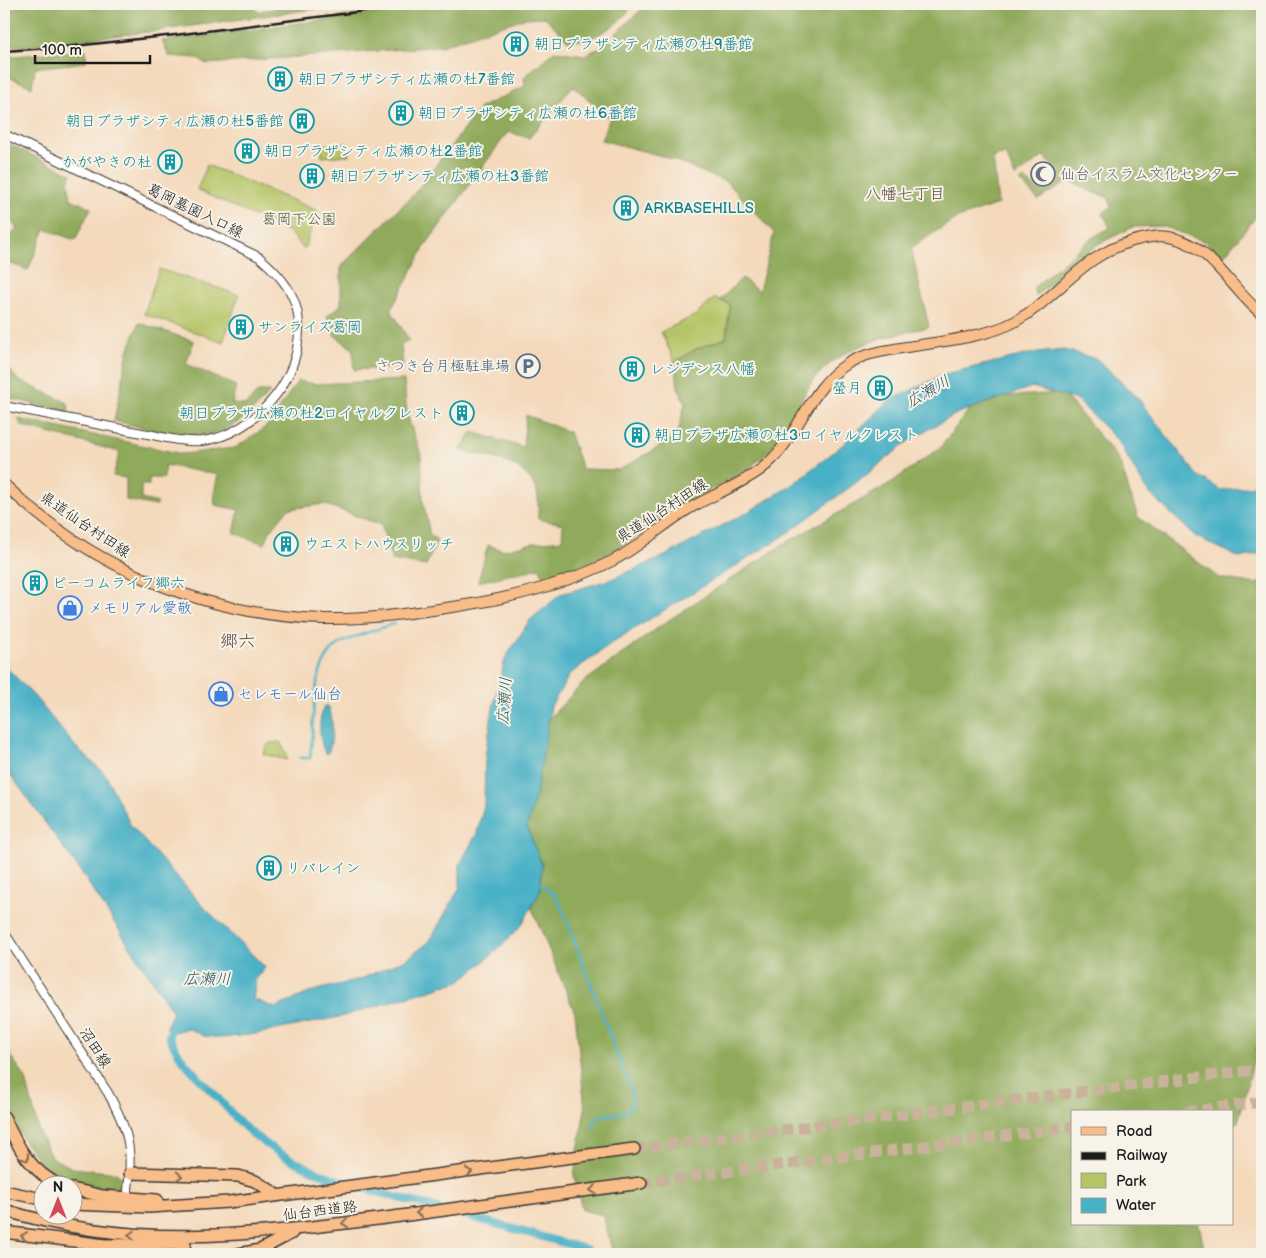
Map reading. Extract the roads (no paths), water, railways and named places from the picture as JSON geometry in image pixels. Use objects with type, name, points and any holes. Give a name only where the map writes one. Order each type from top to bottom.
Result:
[{"type":"highway","points":[[4,1117],[14,1140],[27,1160],[45,1176]]},
{"type":"highway","name":"仙台西道路","points":[[82,1205],[107,1207],[189,1206],[371,1185],[634,1149]]},
{"type":"highway","points":[[130,1173],[238,1176],[255,1180],[273,1192]]},
{"type":"highway","name":"仙台西道路","points":[[4,1210],[62,1225],[127,1235],[173,1237],[246,1235],[641,1183]]},
{"type":"highway","points":[[4,1191],[32,1197]]},
{"type":"highway","points":[[82,1191],[103,1196],[165,1200],[273,1192],[302,1192]]},
{"type":"highway","points":[[238,1254],[260,1250],[291,1233],[305,1228]]},
{"type":"highway","points":[[4,1232],[76,1243],[128,1246],[191,1244],[246,1235]]},
{"type":"main road","name":"県道仙台村田線","points":[[4,484],[45,518],[100,556],[153,584],[217,605],[281,616],[339,619],[421,612],[511,597],[538,590],[616,559],[687,510],[758,471],[770,461],[788,441],[827,382],[852,361],[872,353],[971,335],[1010,324],[1036,307],[1091,260],[1128,242],[1146,237],[1164,236],[1184,241],[1200,251],[1262,314]]},
{"type":"street","name":"葛岡墓園入口線","points":[[4,134],[259,257],[277,272],[288,286],[299,318],[297,350],[290,370],[280,389],[263,411],[241,427],[220,437],[202,441],[187,441],[4,406]]},
{"type":"street","name":"沼田線","points":[[4,932],[108,1093],[121,1118],[128,1135],[130,1173],[128,1190]]},
{"type":"water","name":"広瀬川","points":[[1064,350],[1097,359],[1136,396],[1197,475],[1221,490],[1262,485],[1262,553],[1240,558],[1195,536],[1147,491],[1118,441],[1077,400],[1032,387],[958,413],[911,439],[865,476],[782,537],[613,642],[570,674],[551,706],[536,794],[527,827],[542,865],[540,892],[521,926],[493,954],[460,981],[340,1017],[256,1034],[221,1038],[204,1036],[187,1028],[176,1032],[166,1027],[173,1012],[81,872],[4,766],[4,665],[34,696],[75,746],[105,774],[131,826],[203,906],[265,967],[256,978],[253,999],[275,1008],[313,991],[361,979],[408,958],[429,942],[460,887],[460,864],[477,833],[484,805],[485,756],[493,708],[505,659],[529,621],[561,594],[609,580],[663,557],[748,512],[793,484],[840,447],[889,401],[945,374],[1029,354]]},
{"type":"water","points":[[324,706],[328,706],[332,723],[331,742],[328,753],[325,753],[320,736],[320,723]]},
{"type":"waterway","points":[[300,758],[310,758],[317,682],[328,655],[343,642],[395,623]]},
{"type":"waterway","points":[[539,883],[556,896],[632,1093],[632,1102],[627,1111],[597,1118],[594,1128]]},
{"type":"waterway","points":[[171,1030],[169,1036],[188,1066],[247,1129],[268,1145],[290,1159],[337,1180],[438,1208]]},
{"type":"waterway","points":[[449,1211],[586,1249]]},
{"type":"tunnel","points":[[634,1149],[1262,1069]]},
{"type":"tunnel","points":[[1200,1110],[1262,1102]]},
{"type":"tunnel","points":[[641,1183],[1071,1127]]},
{"type":"railway","points":[[4,51],[65,47],[175,35],[421,4]]},
{"type":"place","name":"朝日プラザシティ広瀬の杜9番館","points":[[516,44]]},
{"type":"place","name":"朝日プラザシティ広瀬の杜7番館","points":[[280,79]]},
{"type":"place","name":"朝日プラザシティ広瀬の杜6番館","points":[[401,113]]},
{"type":"place","name":"朝日プラザシティ広瀬の杜5番館","points":[[302,121]]},
{"type":"place","name":"朝日プラザシティ広瀬の杜2番館","points":[[247,151]]},
{"type":"place","name":"かがやきの杜","points":[[170,162]]},
{"type":"place","name":"仙台イスラム文化センター","points":[[1043,174]]},
{"type":"place","name":"朝日プラザシティ広瀬の杜3番館","points":[[312,176]]},
{"type":"place","name":"ARKBASEHILLS","points":[[626,208]]},
{"type":"place","name":"サンライズ葛岡","points":[[241,327]]},
{"type":"place","name":"さつき台月極駐車場","points":[[528,366]]},
{"type":"place","name":"レジデンス八幡","points":[[632,369]]},
{"type":"place","name":"螢月","points":[[880,388]]},
{"type":"place","name":"朝日プラザ広瀬の杜2ロイヤルクレスト","points":[[462,413]]},
{"type":"place","name":"朝日プラザ広瀬の杜3ロイヤルクレスト","points":[[637,435]]},
{"type":"place","name":"ウエストハウスリッチ","points":[[286,544]]},
{"type":"place","name":"ピーコムライフ郷六","points":[[35,583]]},
{"type":"place","name":"メモリアル愛敬","points":[[70,608]]},
{"type":"place","name":"セレモール仙台","points":[[221,694]]},
{"type":"place","name":"リバレイン","points":[[269,868]]},
{"type":"district","name":"八幡七丁目","points":[[905,194]]},
{"type":"district","name":"郷六","points":[[238,641]]},
{"type":"park label","name":"葛岡下公園","points":[[299,219]]}]
